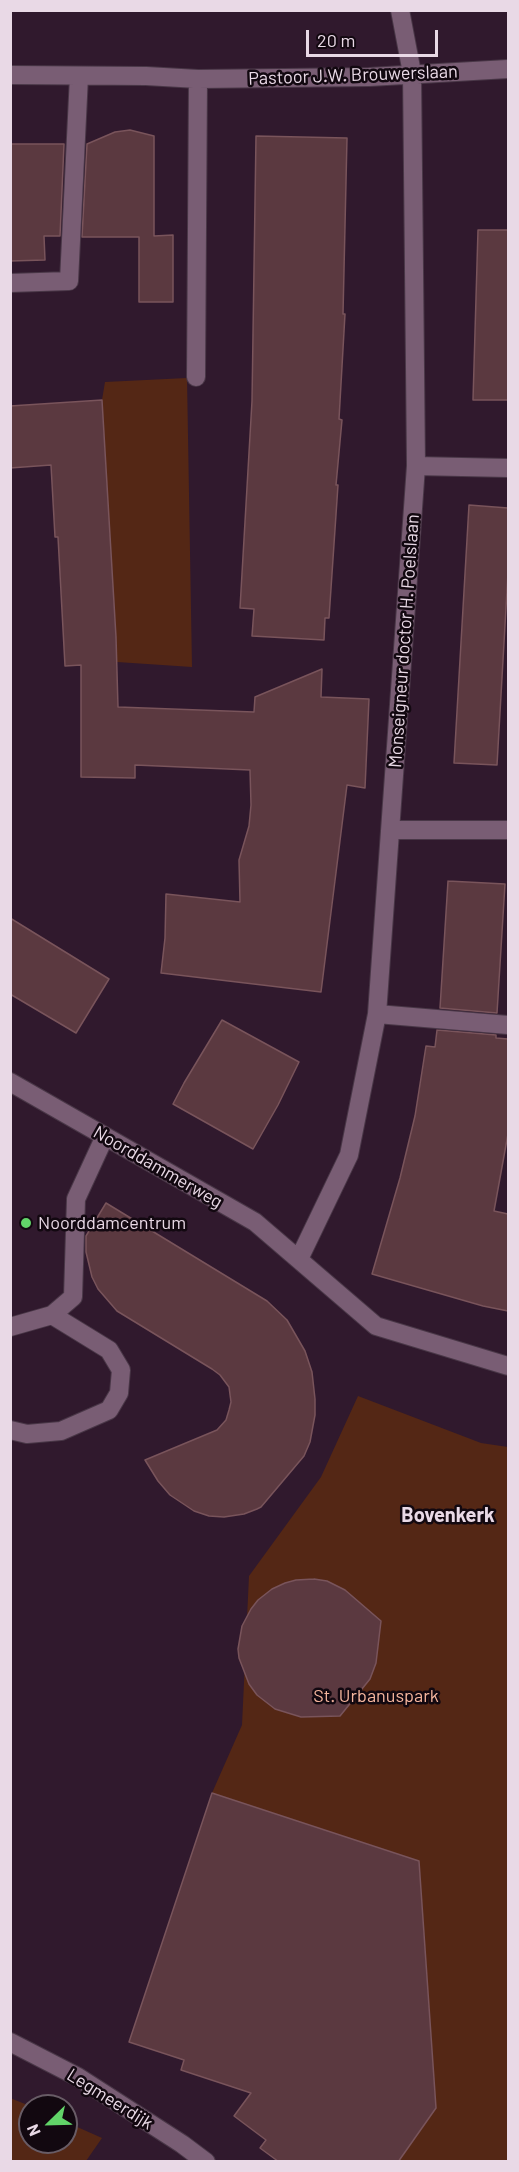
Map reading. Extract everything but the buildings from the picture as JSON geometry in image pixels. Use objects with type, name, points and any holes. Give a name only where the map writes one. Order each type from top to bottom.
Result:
[{"type":"street","name":"Monseigneur doctor H. Poelslaan","points":[[299,1259],[350,1155],[377,1014],[416,466],[412,73],[400,10]]},
{"type":"street","name":"Pastoor J.W. Brouwerslaan","points":[[10,75],[146,76],[198,79],[369,77],[508,69]]},
{"type":"street","points":[[10,283],[69,281],[79,76]]},
{"type":"street","points":[[196,377],[198,79]]},
{"type":"street","points":[[416,466],[508,468]]},
{"type":"street","points":[[391,830],[508,830]]},
{"type":"street","points":[[377,1014],[508,1025]]},
{"type":"street","name":"Noorddammerweg","points":[[10,1082],[255,1222],[376,1326],[508,1366]]},
{"type":"street","points":[[10,1327],[52,1315],[73,1297],[76,1199],[105,1136]]},
{"type":"street","points":[[10,1430],[27,1434],[61,1431],[109,1410],[119,1393],[121,1370],[108,1350],[52,1315]]},
{"type":"street","name":"Legmeerdijk","points":[[10,2042],[78,2077],[206,2162]]},
{"type":"green space","points":[[187,378],[192,667],[117,662],[102,400],[105,382]]},
{"type":"green space","name":"St. Urbanuspark","points":[[358,1396],[481,1443],[508,1447],[508,2161],[398,2161],[436,2108],[419,1861],[212,1793],[242,1725],[249,1576],[321,1477]]},
{"type":"green space","points":[[10,2098],[18,2101],[18,2154],[78,2154],[78,2127],[102,2138],[86,2161],[11,2161]]},
{"type":"place","name":"Noorddamcentrum","points":[[26,1223]]},
{"type":"district","name":"Bovenkerk","points":[[448,1515]]}]
